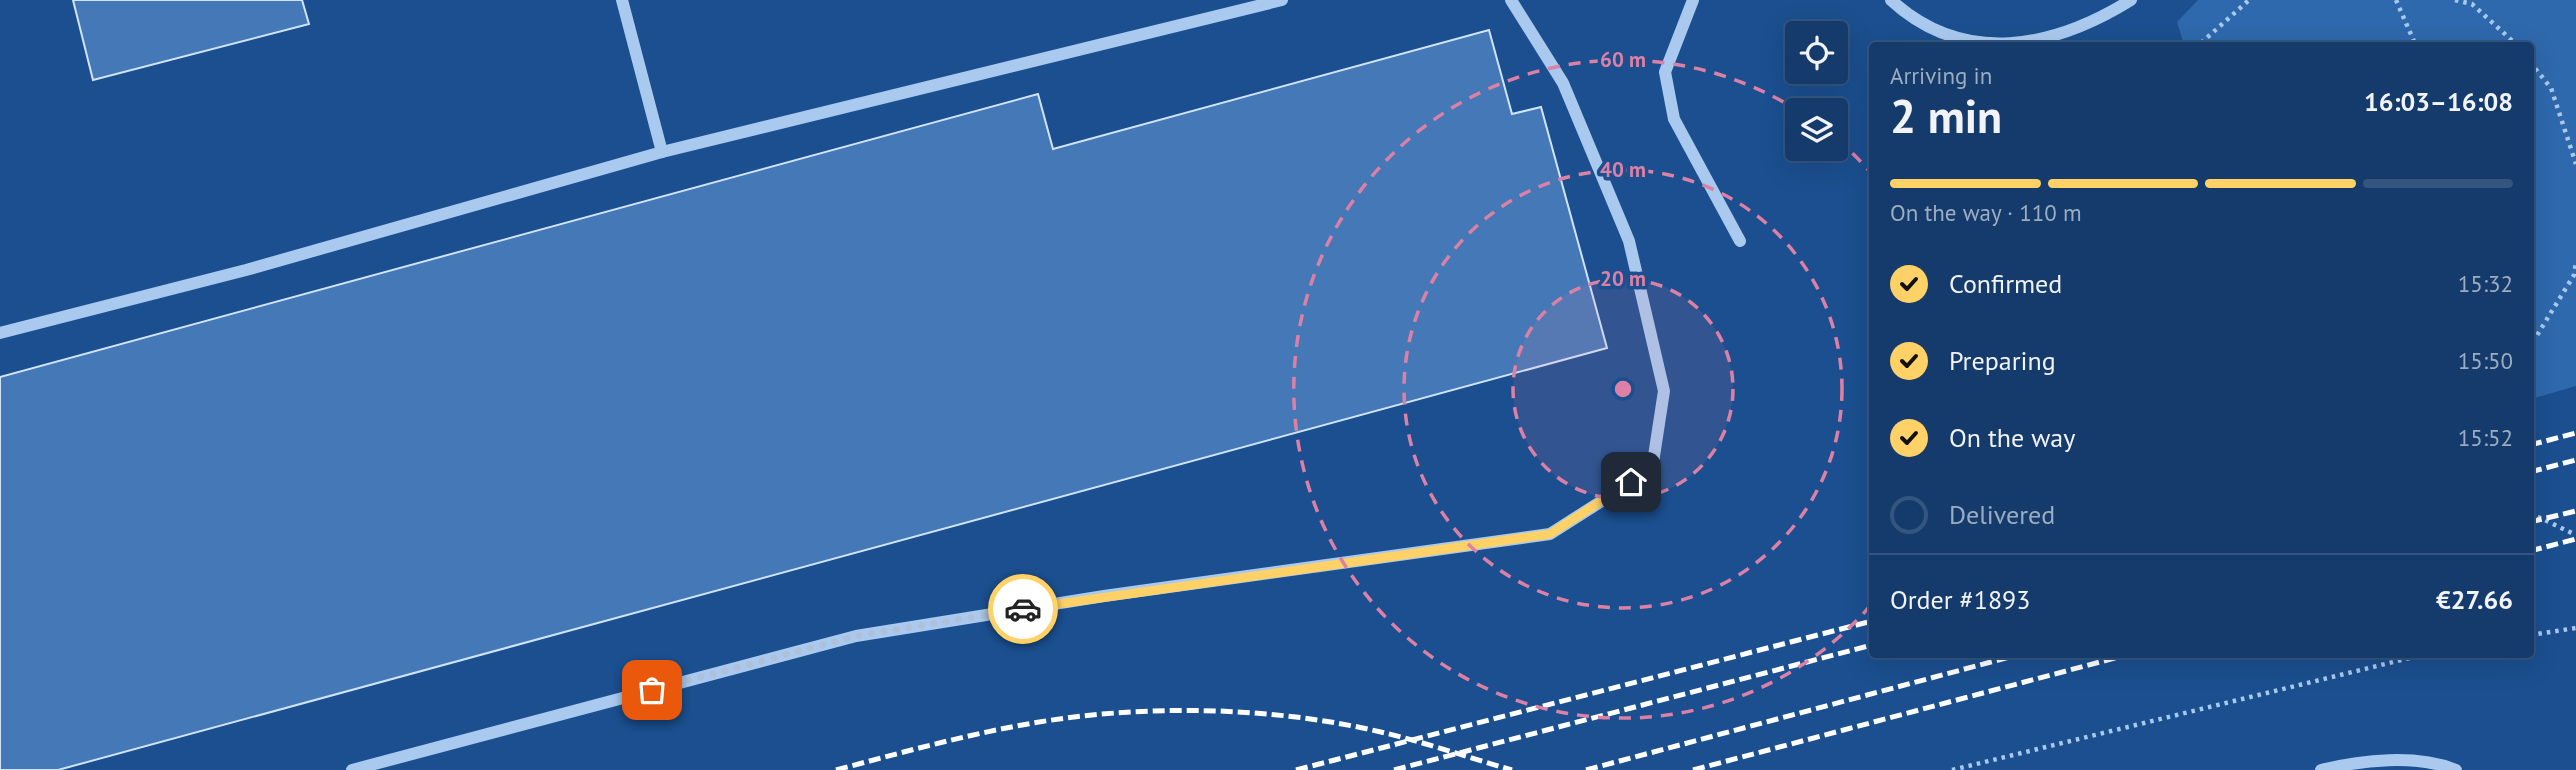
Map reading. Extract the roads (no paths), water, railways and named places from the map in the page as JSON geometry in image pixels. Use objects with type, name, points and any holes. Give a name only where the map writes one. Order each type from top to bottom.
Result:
[{"type":"street","points":[[622,0],[662,152]]},
{"type":"street","points":[[0,333],[246,270],[662,152],[1282,0]]},
{"type":"street","points":[[352,770],[856,636],[1104,596],[1550,534],[1652,469],[1664,391],[1629,241],[1563,83],[1511,0]]},
{"type":"street","points":[[1693,0],[1665,72],[1674,119],[1740,241]]},
{"type":"street","points":[[1891,0],[1919,23],[1952,37],[1980,42]]},
{"type":"street","points":[[2025,42],[2074,30],[2131,0]]},
{"type":"street","points":[[2320,770],[2371,762],[2412,761],[2456,770]]},
{"type":"railway","points":[[2534,444],[2576,433]]},
{"type":"railway","points":[[2534,471],[2576,460]]},
{"type":"railway","points":[[2534,521],[2576,511]]},
{"type":"railway","points":[[2534,550],[2576,539]]},
{"type":"railway","points":[[1296,770],[1869,622]]},
{"type":"railway","points":[[1394,770],[1869,646]]},
{"type":"railway","points":[[1586,770],[2006,658]]},
{"type":"railway","points":[[1693,770],[2115,658]]},
{"type":"railway","points":[[836,770],[954,739],[1044,721],[1112,713],[1190,710],[1269,714],[1347,725],[1401,737],[1512,770]]}]
